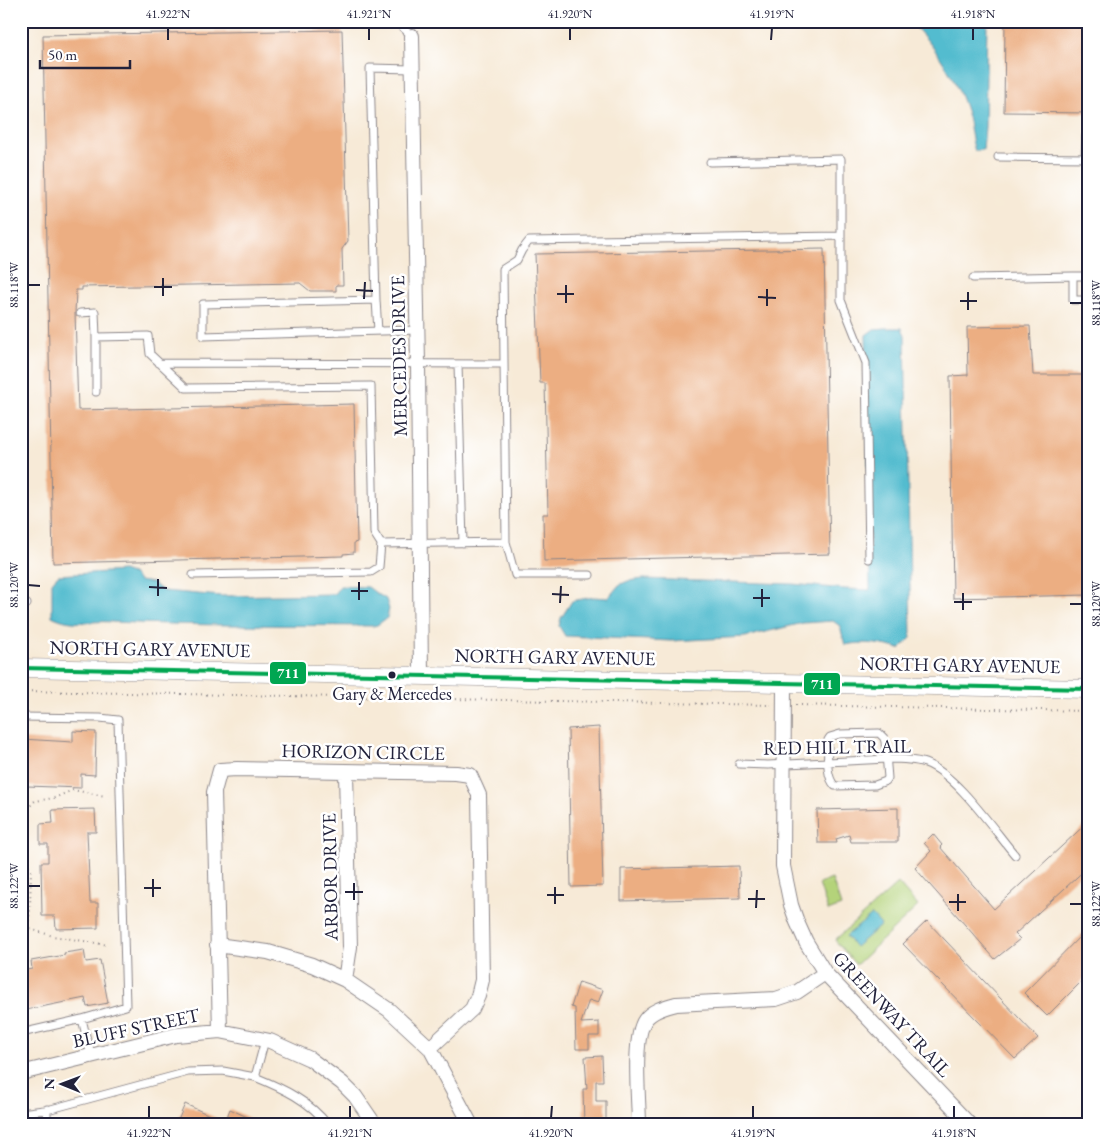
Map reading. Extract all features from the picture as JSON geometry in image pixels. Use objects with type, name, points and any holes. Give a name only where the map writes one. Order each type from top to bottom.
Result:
[{"type":"street","name":"MERCEDES DRIVE","points":[[412,36],[418,330],[421,676]]},
{"type":"street","name":"NORTH GARY AVENUE","points":[[21,668],[1089,689]]},
{"type":"street","name":"GREENWAY TRAIL","points":[[784,682],[782,843],[785,878],[797,922],[806,942],[825,973],[970,1125]]},
{"type":"street","name":"HORIZON CIRCLE","points":[[220,1031],[214,792],[220,770],[456,773],[470,775],[479,795],[482,980],[472,1009],[430,1048]]},
{"type":"street","name":"ARBOR DRIVE","points":[[345,980],[350,948],[346,772]]},
{"type":"street","points":[[217,945],[268,952],[312,965],[345,980],[389,1010],[430,1048],[471,1125]]},
{"type":"street","points":[[639,1125],[639,1034],[644,1013],[676,1004],[776,999],[797,992],[825,973]]},
{"type":"street","name":"BLUFF STREET","points":[[21,1073],[176,1035],[220,1031],[265,1040],[298,1053],[324,1068],[355,1096],[376,1125]]},
{"type":"lane","points":[[395,21],[412,36]]},
{"type":"lane","points":[[378,331],[370,68],[412,68]]},
{"type":"lane","points":[[998,157],[1087,158],[1086,136],[1089,136]]},
{"type":"lane","points":[[710,162],[841,159],[842,300],[866,363],[869,559]]},
{"type":"lane","points":[[590,576],[515,575],[506,542],[503,269],[517,260],[529,241],[841,236]]},
{"type":"lane","points":[[1073,276],[1073,300],[1089,300]]},
{"type":"lane","points":[[973,278],[1089,276]]},
{"type":"lane","points":[[376,300],[203,304],[204,336],[418,330]]},
{"type":"lane","points":[[80,313],[95,312],[96,392]]},
{"type":"lane","points":[[96,337],[148,336],[150,354],[186,388],[371,386],[374,533],[381,544],[379,567],[371,572],[193,575]]},
{"type":"lane","points":[[159,363],[504,364]]},
{"type":"lane","points":[[458,364],[462,543]]},
{"type":"lane","points":[[381,544],[506,542]]},
{"type":"lane","points":[[21,717],[118,720],[126,1006],[82,1019],[21,1032]]},
{"type":"lane","points":[[879,733],[884,738],[888,778],[882,784],[876,785],[835,786],[832,783],[828,762],[828,740],[830,737],[840,734],[879,733]]},
{"type":"lane","name":"RED HILL TRAIL","points":[[739,764],[784,764],[887,759],[924,763],[941,771],[956,784],[1014,856]]},
{"type":"lane","points":[[82,1019],[91,1056]]},
{"type":"lane","points":[[254,1077],[265,1040]]},
{"type":"lane","points":[[21,1113],[47,1109],[188,1072],[223,1071],[254,1077],[296,1096],[322,1116],[328,1125]]},
{"type":"lane","points":[[47,1109],[47,1125]]},
{"type":"path","points":[[21,691],[764,705]]},
{"type":"path","points":[[799,706],[1089,711]]},
{"type":"path","points":[[21,849],[25,838],[27,811],[35,801],[54,798],[73,790],[105,796]]},
{"type":"path","points":[[21,853],[31,870],[28,926],[21,937]]},
{"type":"path","points":[[28,926],[33,930],[53,936],[108,945]]},
{"type":"green space","points":[[832,879],[841,906],[828,911],[819,884]]},
{"type":"green space","points":[[898,883],[918,906],[856,965],[835,940]]},
{"type":"water","points":[[909,21],[987,21],[983,150],[975,151],[964,104],[952,77],[928,41]]},
{"type":"water","points":[[902,328],[905,335],[911,638],[900,649],[873,644],[845,645],[840,626],[833,621],[803,623],[745,637],[671,641],[565,636],[559,626],[561,618],[572,601],[593,597],[608,598],[619,585],[628,581],[643,579],[792,584],[870,590],[866,335],[874,329]]},
{"type":"water","points":[[123,571],[134,575],[139,581],[153,583],[163,591],[221,596],[334,594],[340,586],[368,587],[386,599],[389,609],[387,618],[373,626],[74,622],[52,616],[52,582],[58,575]]},
{"type":"water","points":[[872,915],[881,925],[855,947],[846,936]]},
{"type":"building","points":[[1005,21],[1089,21],[1089,113],[1004,112]]},
{"type":"building","points":[[342,30],[348,241],[342,249],[343,285],[336,285],[336,291],[310,291],[300,283],[82,287],[82,290],[76,290],[75,313],[78,410],[354,404],[357,542],[354,543],[354,553],[343,554],[343,556],[53,563],[43,35]]},
{"type":"building","points":[[824,249],[830,554],[544,561],[543,514],[548,514],[545,383],[540,383],[535,254]]},
{"type":"building","points":[[1030,326],[1033,375],[1089,375],[1089,595],[953,598],[950,376],[968,375],[967,327]]},
{"type":"building","points":[[599,727],[603,886],[571,887],[568,729]]},
{"type":"building","points":[[73,731],[96,732],[95,775],[81,774],[81,788],[27,786],[27,783],[21,783],[21,739],[73,742]]},
{"type":"building","points":[[898,808],[898,842],[851,842],[849,835],[836,839],[837,843],[818,843],[817,810]]},
{"type":"building","points":[[95,809],[96,832],[87,832],[90,903],[98,903],[98,928],[56,929],[55,916],[42,916],[41,862],[48,862],[48,844],[40,844],[40,824],[53,823],[52,810]]},
{"type":"building","points":[[1089,821],[1089,866],[1015,934],[1020,939],[995,959],[915,868],[931,851],[924,843],[933,834],[942,845],[940,847],[994,909]]},
{"type":"building","points":[[739,866],[740,898],[621,901],[621,869]]},
{"type":"building","points":[[927,921],[1038,1038],[1015,1059],[903,944]]},
{"type":"building","points":[[1089,927],[1089,974],[1047,1016],[1024,993]]},
{"type":"building","points":[[84,950],[86,962],[100,960],[108,1003],[87,1007],[85,998],[21,1011],[21,971],[32,969],[31,961]]},
{"type":"building","points":[[579,982],[603,990],[598,1003],[589,1000],[581,1023],[599,1022],[599,1036],[589,1036],[589,1049],[576,1049],[575,1008],[571,1007]]},
{"type":"building","points":[[602,1056],[603,1081],[596,1081],[596,1101],[606,1101],[606,1125],[584,1125],[583,1089],[587,1089],[585,1057]]},
{"type":"building","points":[[185,1104],[225,1122],[230,1109],[264,1125],[176,1125]]},
{"type":"transit line","name":"711","points":[[21,668],[1089,689]]},
{"type":"place","name":"Gary & Mercedes","points":[[392,675]]}]
